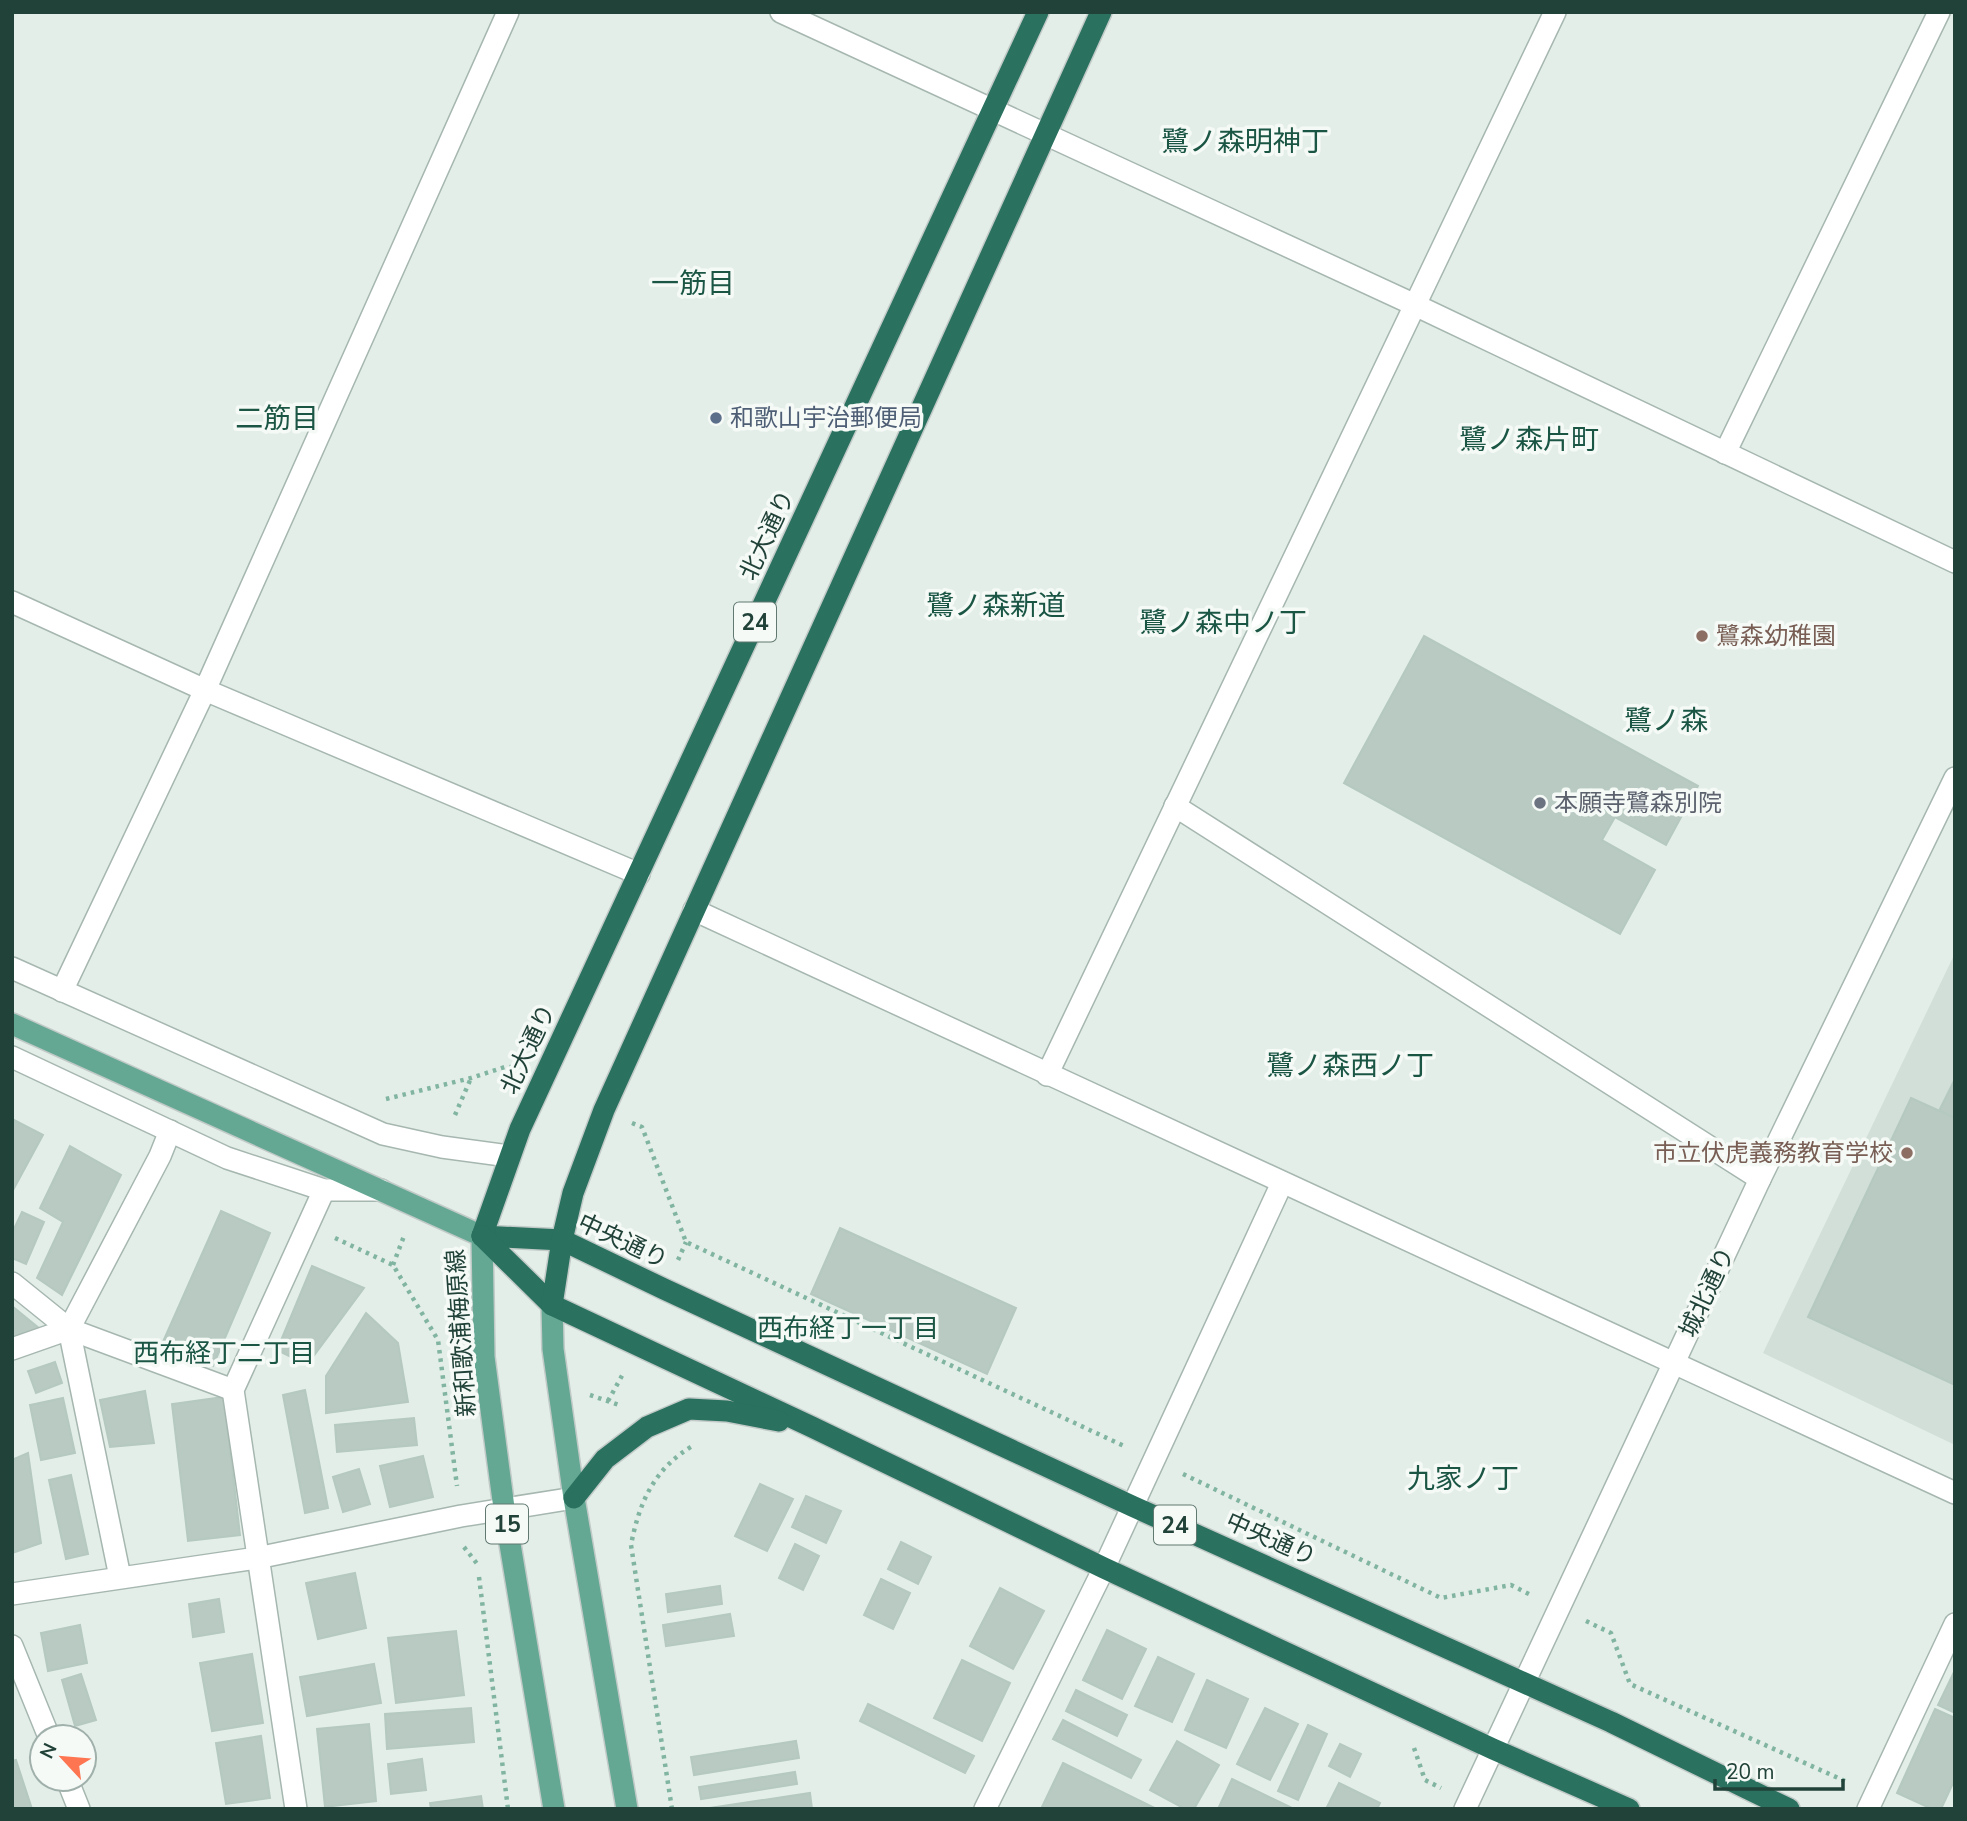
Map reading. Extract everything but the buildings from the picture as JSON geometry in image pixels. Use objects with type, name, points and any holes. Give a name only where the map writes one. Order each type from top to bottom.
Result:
[{"type":"highway","name":"北大通り","points":[[482,1236],[509,1156],[1038,12]]},
{"type":"highway","name":"24","points":[[552,1305],[562,1240],[573,1194],[604,1110],[1101,12]]},
{"type":"highway","name":"中央通り","points":[[482,1236],[562,1240],[1132,1506],[1523,1682],[1789,1809]]},
{"type":"highway","points":[[482,1236],[552,1305],[1104,1568],[1493,1749],[1629,1809]]},
{"type":"highway","points":[[574,1498],[605,1459],[615,1451],[647,1427],[689,1409],[727,1410],[812,1427]]},
{"type":"main road","name":"新和歌浦梅原線","points":[[12,1024],[482,1236],[484,1357],[504,1508],[554,1809]]},
{"type":"main road","points":[[552,1305],[553,1349],[574,1498],[627,1809]]},
{"type":"street","points":[[62,991],[205,690],[508,12]]},
{"type":"street","points":[[781,12],[1415,305],[1955,562]]},
{"type":"street","points":[[1047,1074],[1555,12]]},
{"type":"street","points":[[1725,453],[1939,12]]},
{"type":"street","points":[[12,602],[205,690],[639,874]]},
{"type":"street","name":"城北通り","points":[[1465,1809],[1673,1362],[1955,778]]},
{"type":"street","points":[[1175,806],[1760,1179]]},
{"type":"street","points":[[694,910],[1955,1493]]},
{"type":"street","points":[[12,968],[383,1133],[442,1147],[509,1156]]},
{"type":"street","points":[[12,1057],[227,1158],[324,1190],[381,1190]]},
{"type":"street","points":[[120,1577],[69,1329],[160,1156],[170,1131]]},
{"type":"street","points":[[985,1809],[1104,1568],[1282,1183]]},
{"type":"street","points":[[296,1809],[233,1390],[324,1190]]},
{"type":"street","points":[[12,1283],[69,1329],[233,1390]]},
{"type":"street","points":[[12,1349],[69,1329]]},
{"type":"street","points":[[12,1594],[257,1558],[461,1516],[574,1498]]},
{"type":"street","points":[[1872,1802],[1955,1625]]},
{"type":"street","points":[[12,1646],[44,1723]]},
{"type":"path","points":[[377,1101],[508,1066]]},
{"type":"path","points":[[642,1127],[686,1242],[1441,1598],[1511,1585],[1611,1633],[1630,1684],[1872,1802]]},
{"type":"path","points":[[393,1265],[438,1340],[465,1550],[478,1563],[508,1809]]},
{"type":"path","points":[[673,1809],[631,1545],[637,1514],[651,1486],[671,1462],[697,1444]]},
{"type":"shaded area","name":"市立伏虎義務教育学校","points":[[1955,953],[1955,1445],[1763,1353]]},
{"type":"place","name":"和歌山宇治郵便局","points":[[716,418]]},
{"type":"place","name":"鷺森幼稚園","points":[[1702,636]]},
{"type":"place","name":"本願寺鷺森別院","points":[[1540,803]]},
{"type":"place","name":"市立伏虎義務教育学校","points":[[1907,1153]]},
{"type":"district","name":"鷺ノ森明神丁","points":[[1245,142]]},
{"type":"district","name":"一筋目","points":[[693,284]]},
{"type":"district","name":"二筋目","points":[[277,419]]},
{"type":"district","name":"鷺ノ森片町","points":[[1529,440]]},
{"type":"district","name":"鷺ノ森新道","points":[[996,606]]},
{"type":"district","name":"鷺ノ森中ノ丁","points":[[1223,623]]},
{"type":"district","name":"鷺ノ森","points":[[1666,721]]},
{"type":"district","name":"鷺ノ森西ノ丁","points":[[1350,1066]]},
{"type":"district","name":"西布経丁一丁目","points":[[848,1328]]},
{"type":"district","name":"西布経丁二丁目","points":[[224,1353]]},
{"type":"district","name":"九家ノ丁","points":[[1463,1479]]}]
